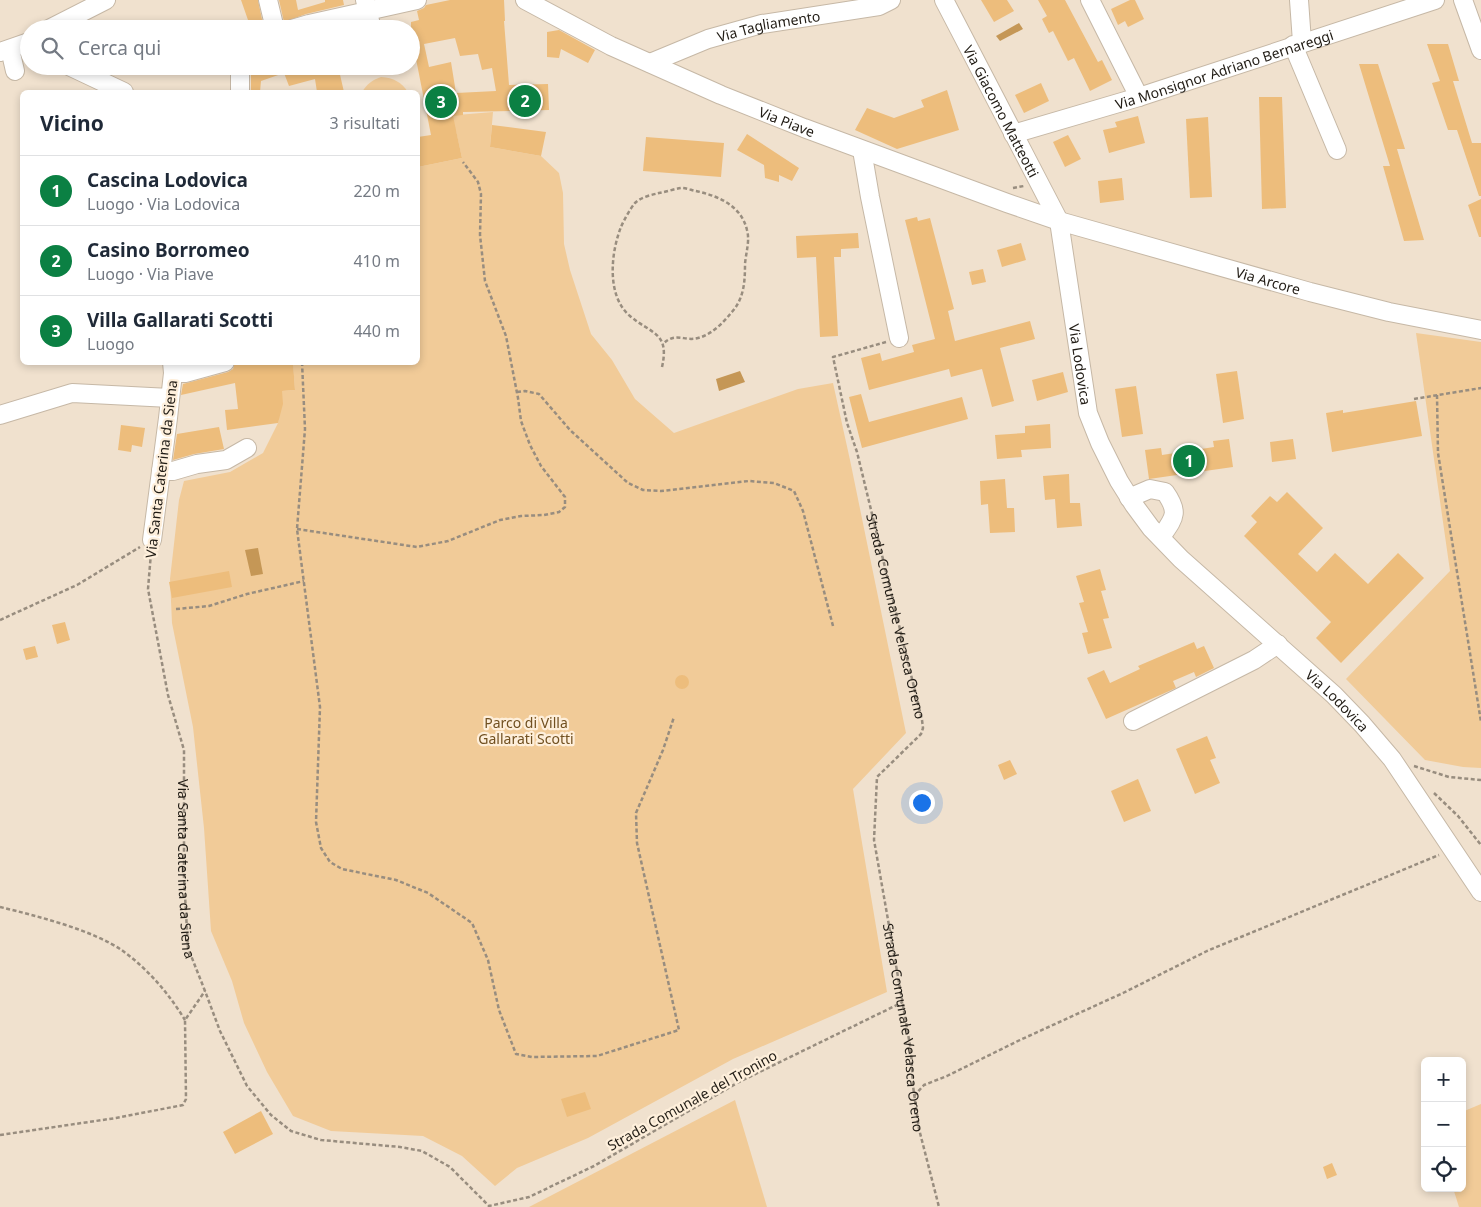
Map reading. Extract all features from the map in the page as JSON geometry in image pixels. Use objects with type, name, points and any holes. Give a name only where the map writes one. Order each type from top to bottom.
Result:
[{"type":"street","points":[[268,0],[273,20]]},
{"type":"street","points":[[320,20],[366,5],[417,0]]},
{"type":"street","name":"Via Piave","points":[[525,0],[611,46],[721,95],[862,150],[1059,221]]},
{"type":"street","name":"Via Tagliamento","points":[[650,63],[708,39],[762,24],[879,6],[891,0]]},
{"type":"street","name":"Via Giacomo Matteotti","points":[[944,0],[1059,221]]},
{"type":"street","points":[[1090,0],[1139,97]]},
{"type":"street","points":[[1298,0],[1297,44],[1337,150]]},
{"type":"street","name":"Via Monsignor Adriano Bernareggi","points":[[1013,134],[1139,97],[1435,0]]},
{"type":"street","points":[[1463,0],[1481,50]]},
{"type":"street","points":[[65,20],[96,2]]},
{"type":"street","points":[[366,5],[370,20]]},
{"type":"street","points":[[15,71],[5,51],[20,45]]},
{"type":"street","points":[[88,75],[120,90]]},
{"type":"street","points":[[240,75],[240,90]]},
{"type":"street","points":[[862,150],[900,338]]},
{"type":"street","name":"Via Arcore","points":[[1059,221],[1345,301],[1389,312],[1481,330]]},
{"type":"street","name":"Via Lodovica","points":[[1059,221],[1088,413],[1108,460],[1129,498],[1160,537],[1181,558],[1278,644],[1362,724],[1392,759],[1481,892]]},
{"type":"street","points":[[172,368],[191,372],[215,365]]},
{"type":"street","name":"Via Santa Caterina da Siena","points":[[152,540],[172,368]]},
{"type":"street","points":[[0,415],[72,393],[170,398]]},
{"type":"street","points":[[161,471],[173,471],[197,464],[226,460],[247,448]]},
{"type":"street","points":[[1129,498],[1150,489],[1165,492],[1174,504],[1174,517],[1160,537]]},
{"type":"street","points":[[1134,721],[1254,660],[1278,644]]},
{"type":"path","points":[[298,529],[417,547],[448,541],[500,520],[560,512],[565,507],[565,497],[541,466],[520,421],[517,392],[506,336],[485,280],[480,236],[481,194],[478,182],[463,162]]},
{"type":"path","points":[[1006,189],[1028,185]]},
{"type":"path","points":[[662,367],[665,355],[663,344],[658,334],[628,315],[618,300],[613,283],[612,262],[621,227],[635,204],[647,196],[682,188],[713,195],[728,202],[740,214],[747,229],[748,242],[742,295],[732,312],[711,332],[697,339],[679,337],[668,339],[663,344]]},
{"type":"path","name":"Strada Comunale Velasca Oreno","points":[[900,338],[833,356],[846,423],[857,452],[923,728],[921,734],[878,777],[874,840],[911,1051],[914,1096],[919,1129],[939,1207]]},
{"type":"path","points":[[302,365],[305,429],[298,529],[320,707],[316,822],[321,848],[330,862],[342,869],[404,883],[428,893],[472,923],[488,960],[499,1010],[516,1054],[532,1057],[597,1056],[679,1030],[636,843],[636,813],[663,750],[674,717]]},
{"type":"path","points":[[1414,399],[1481,388]]},
{"type":"path","points":[[517,392],[525,390],[539,394],[570,430],[628,483],[643,490],[661,491],[749,481],[774,483],[794,491],[804,511],[833,626]]},
{"type":"path","points":[[1436,395],[1438,453],[1481,722]]},
{"type":"path","points":[[0,620],[77,585],[152,540]]},
{"type":"path","name":"Via Santa Caterina da Siena","points":[[152,540],[148,589],[168,694],[184,750],[184,878],[188,948],[220,1032],[247,1086],[271,1115],[291,1131],[321,1140],[392,1146],[422,1151],[450,1167],[489,1206]]},
{"type":"path","points":[[176,609],[209,606],[247,594],[304,581]]},
{"type":"path","points":[[1414,770],[1410,765],[1449,776],[1481,780]]},
{"type":"path","points":[[1431,790],[1458,816],[1481,845]]},
{"type":"path","points":[[914,1096],[924,1085],[1123,993],[1206,951],[1435,858],[1452,848]]},
{"type":"path","points":[[0,907],[47,919],[90,934],[123,951],[151,975],[172,1000],[185,1020],[186,1099],[183,1104],[116,1118],[0,1135]]},
{"type":"path","points":[[185,1020],[205,991]]},
{"type":"path","name":"Strada Comunale del Tronino","points":[[489,1206],[529,1197],[594,1166],[737,1083],[902,1002]]},
{"type":"green space","points":[[381,77],[390,78],[397,81],[406,90],[364,90],[375,79]]},
{"type":"green space","name":"Parco di Villa Gallarati Scotti","points":[[493,112],[490,147],[541,156],[559,173],[563,193],[564,244],[570,270],[591,334],[612,360],[635,399],[674,433],[798,389],[833,383],[906,733],[853,789],[887,992],[733,1059],[588,1138],[517,1168],[495,1186],[462,1156],[423,1136],[331,1131],[293,1116],[267,1072],[244,1023],[232,981],[211,931],[204,828],[193,727],[172,623],[170,579],[179,500],[184,481],[230,472],[263,453],[278,423],[282,391],[295,390],[293,365],[420,365],[420,167],[462,158],[456,131],[433,117]]},
{"type":"green space","points":[[1416,333],[1481,342],[1481,768],[1463,767],[1425,760],[1346,679],[1450,571]]},
{"type":"green space","points":[[735,1100],[767,1207],[529,1207]]},
{"type":"green space","points":[[1481,1104],[1481,1207],[1459,1207],[1454,1192],[1466,1192],[1466,1110]]},
{"type":"shaded area","points":[[1019,23],[1023,29],[1000,41],[996,36]]},
{"type":"shaded area","points":[[740,371],[745,382],[719,391],[716,379]]},
{"type":"shaded area","points":[[258,548],[263,574],[251,576],[245,550]]},
{"type":"building","points":[[241,0],[258,0],[262,20],[248,20]]},
{"type":"building","points":[[279,0],[296,0],[298,10],[325,2],[325,0],[343,0],[344,5],[284,20]]},
{"type":"building","points":[[450,0],[504,0],[509,85],[548,84],[549,110],[463,112],[463,115],[453,116],[462,158],[420,167],[420,137],[431,135],[419,75],[420,20],[417,11],[426,5]],"holes":[[[455,38],[460,56],[478,54],[482,70],[492,68],[496,91],[456,93],[451,62],[429,67],[424,44]]]},
{"type":"building","points":[[981,0],[1007,0],[1014,11],[994,22]]},
{"type":"building","points":[[1038,0],[1065,0],[1098,62],[1102,60],[1112,80],[1090,91],[1074,58],[1068,61],[1053,31],[1049,33],[1042,19],[1047,16]]},
{"type":"building","points":[[1130,0],[1135,0],[1144,19],[1128,27],[1125,21],[1118,25],[1111,9]]},
{"type":"building","points":[[559,30],[595,50],[588,63],[561,49],[559,58],[547,57],[547,32]]},
{"type":"building","points":[[1427,44],[1448,44],[1459,81],[1453,81],[1472,143],[1481,143],[1481,196],[1479,196],[1457,130],[1448,130],[1432,83],[1440,81]]},
{"type":"building","points":[[1359,64],[1378,64],[1405,149],[1397,149],[1424,240],[1404,241],[1383,166],[1390,166]]},
{"type":"building","points":[[251,75],[278,75],[261,81],[260,90],[251,90]]},
{"type":"building","points":[[285,75],[340,75],[344,90],[317,90],[315,79],[289,86]]},
{"type":"building","points":[[1041,83],[1049,101],[1024,113],[1015,95]]},
{"type":"building","points":[[947,90],[959,130],[897,149],[855,130],[867,108],[894,118],[924,107],[921,100]]},
{"type":"building","points":[[1259,97],[1282,97],[1286,208],[1262,209]]},
{"type":"building","points":[[1138,116],[1145,143],[1109,153],[1103,130],[1117,127],[1115,122]]},
{"type":"building","points":[[1208,117],[1212,197],[1190,198],[1186,119]]},
{"type":"building","points":[[492,125],[546,132],[541,156],[490,147]]},
{"type":"building","points":[[747,134],[799,168],[792,181],[779,175],[779,182],[765,178],[764,165],[737,150]]},
{"type":"building","points":[[1068,135],[1081,159],[1065,167],[1053,142]]},
{"type":"building","points":[[646,137],[724,143],[721,177],[643,171]]},
{"type":"building","points":[[1122,178],[1124,200],[1100,203],[1098,181]]},
{"type":"building","points":[[1481,199],[1481,237],[1479,237],[1468,205]]},
{"type":"building","points":[[917,217],[918,221],[930,218],[954,309],[948,311],[955,341],[1030,321],[1035,339],[1000,348],[1014,401],[992,407],[982,369],[951,377],[949,369],[869,390],[861,358],[880,353],[882,361],[914,352],[912,345],[935,339],[905,220]]},
{"type":"building","points":[[858,233],[859,248],[841,249],[841,257],[834,257],[838,336],[820,337],[816,257],[797,258],[796,236]]},
{"type":"building","points":[[1021,243],[1026,260],[1002,267],[997,250]]},
{"type":"building","points":[[983,269],[986,282],[972,285],[969,272]]},
{"type":"building","points":[[234,365],[293,365],[295,390],[282,391],[283,404],[278,423],[227,430],[225,410],[238,409],[235,383],[181,395],[183,384],[233,369]]},
{"type":"building","points":[[1237,371],[1244,419],[1223,423],[1216,374]]},
{"type":"building","points":[[1063,372],[1068,392],[1037,401],[1032,380]]},
{"type":"building","points":[[1136,386],[1143,434],[1122,437],[1115,389]]},
{"type":"building","points":[[861,394],[869,422],[962,397],[968,419],[862,448],[849,397]]},
{"type":"building","points":[[1416,401],[1422,436],[1332,452],[1326,413],[1343,410],[1343,413]]},
{"type":"building","points":[[1050,424],[1051,448],[1021,450],[1022,457],[997,459],[995,435],[1025,433],[1025,426]]},
{"type":"building","points":[[121,425],[145,428],[142,447],[132,445],[131,452],[118,450]]},
{"type":"building","points":[[219,427],[224,449],[173,460],[177,434]]},
{"type":"building","points":[[1229,439],[1233,467],[1149,479],[1145,450],[1161,448],[1162,455],[1214,447],[1213,441]]},
{"type":"building","points":[[1293,439],[1296,459],[1272,462],[1270,442]]},
{"type":"building","points":[[1069,474],[1070,503],[1080,503],[1082,526],[1057,528],[1055,499],[1045,500],[1043,476]]},
{"type":"building","points":[[1005,479],[1007,508],[1014,508],[1015,532],[990,533],[988,504],[981,505],[980,481]]},
{"type":"building","points":[[1287,492],[1323,528],[1298,554],[1317,572],[1335,553],[1368,584],[1398,553],[1424,578],[1341,663],[1316,638],[1331,622],[1244,536],[1257,522],[1251,516],[1270,496],[1277,502]]},
{"type":"building","points":[[1100,569],[1106,590],[1101,591],[1109,618],[1103,619],[1112,648],[1088,654],[1082,633],[1088,632],[1079,603],[1084,602],[1076,576]]},
{"type":"building","points":[[229,571],[232,587],[172,598],[169,582]]},
{"type":"building","points":[[65,622],[70,640],[57,644],[52,625]]},
{"type":"building","points":[[1194,642],[1197,649],[1204,646],[1214,668],[1196,677],[1194,672],[1173,681],[1176,688],[1106,719],[1087,678],[1104,670],[1110,683],[1140,669],[1138,666]]},
{"type":"building","points":[[35,646],[38,657],[26,660],[23,649]]},
{"type":"building","points":[[679,675],[685,675],[689,682],[685,689],[679,689],[675,685],[675,679]]},
{"type":"building","points":[[1207,736],[1216,758],[1210,760],[1220,783],[1195,794],[1176,749]]},
{"type":"building","points":[[1010,760],[1017,774],[1004,780],[998,765]]},
{"type":"building","points":[[1138,779],[1151,811],[1124,822],[1111,791]]},
{"type":"building","points":[[585,1092],[591,1109],[567,1117],[561,1099]]},
{"type":"building","points":[[261,1111],[273,1134],[235,1154],[223,1132]]},
{"type":"building","points":[[1332,1163],[1337,1175],[1327,1179],[1323,1167]]},
{"type":"place","name":"Casino Borromeo","points":[[525,101]]},
{"type":"place","name":"Villa Gallarati Scotti","points":[[441,102]]},
{"type":"place","name":"Cascina Lodovica","points":[[1189,461]]}]
